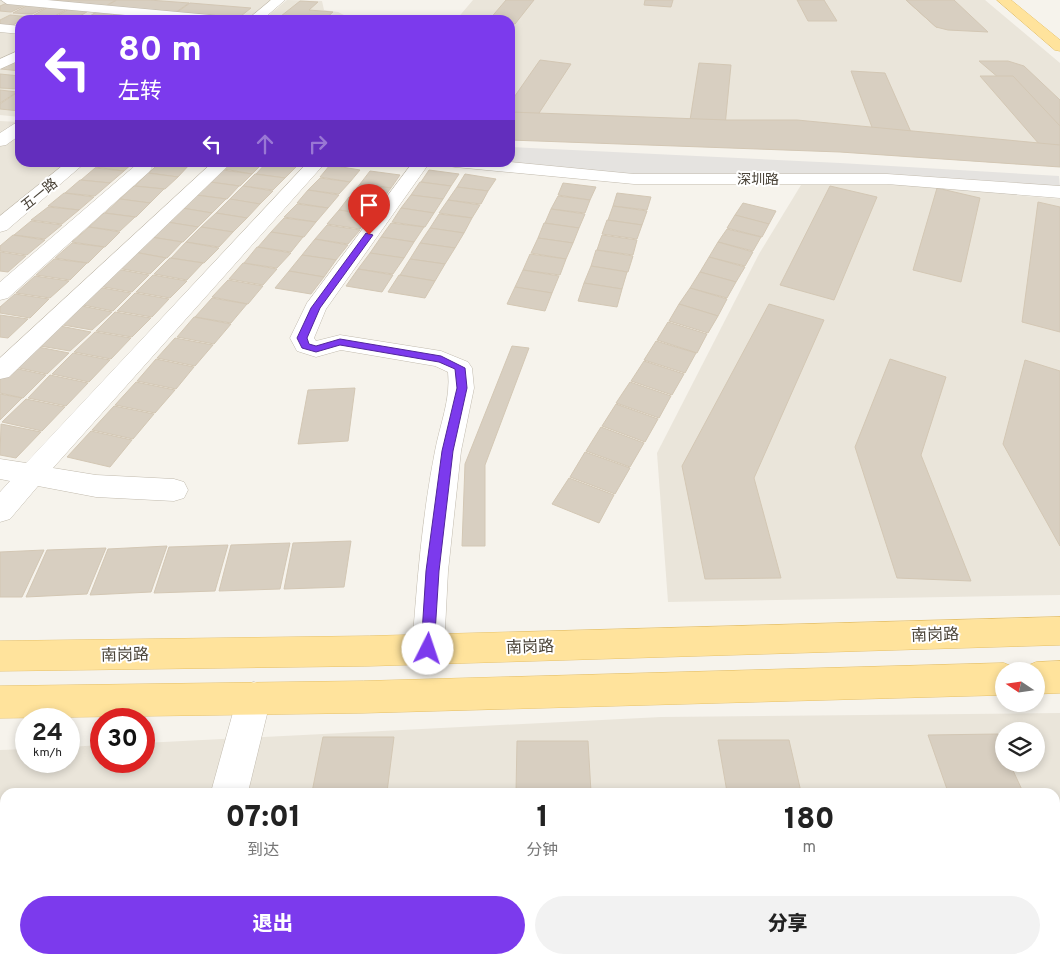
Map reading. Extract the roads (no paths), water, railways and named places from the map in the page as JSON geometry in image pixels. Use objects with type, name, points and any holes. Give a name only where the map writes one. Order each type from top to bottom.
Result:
[{"type":"main road","points":[[1003,0],[1060,47]]},
{"type":"main road","name":"南岗路","points":[[0,656],[428,649],[1060,631]]},
{"type":"main road","points":[[1045,678],[1060,677]]},
{"type":"main road","points":[[0,702],[254,698],[995,678]]},
{"type":"street","points":[[7,0],[166,15]]},
{"type":"street","points":[[260,15],[279,0]]},
{"type":"street","points":[[89,15],[100,9]]},
{"type":"street","points":[[0,28],[15,30]]},
{"type":"street","points":[[0,65],[15,57]]},
{"type":"street","points":[[0,141],[15,122]]},
{"type":"street","name":"五一路","points":[[0,226],[72,167]]},
{"type":"street","points":[[0,371],[219,167]]},
{"type":"street","points":[[0,511],[313,167]]},
{"type":"street","points":[[418,167],[315,308],[302,338],[305,346],[316,349],[340,342],[441,359],[460,368],[462,388],[448,451],[433,571],[428,649]]},
{"type":"street","name":"深圳路","points":[[508,167],[634,179],[887,179],[1060,192]]},
{"type":"street","points":[[0,293],[143,168]]},
{"type":"street","points":[[0,469],[96,486],[174,490]]},
{"type":"street","points":[[230,788],[254,698]]}]
